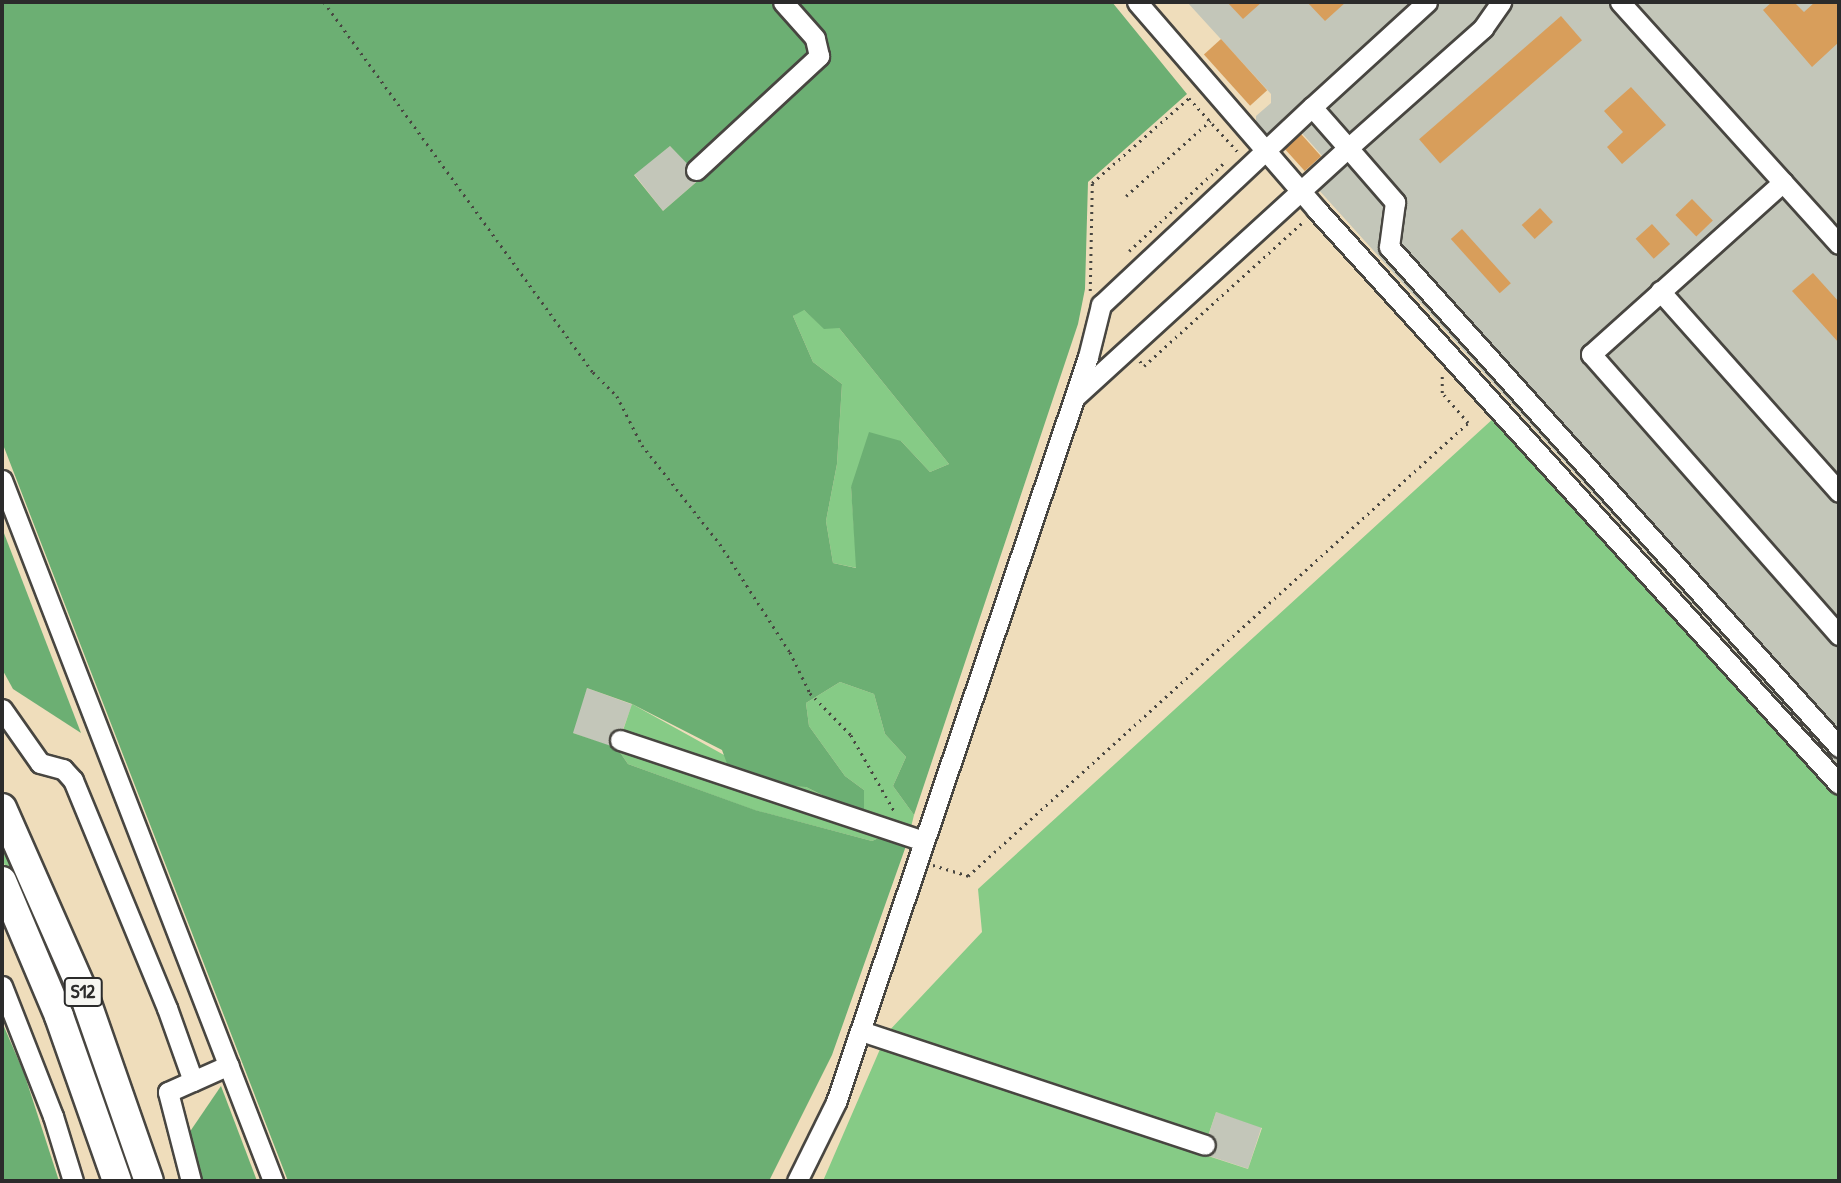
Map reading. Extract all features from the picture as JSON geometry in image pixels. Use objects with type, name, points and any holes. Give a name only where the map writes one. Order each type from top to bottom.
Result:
[{"type":"highway","name":"S12","points":[[2,808],[82,989],[149,1181]]},
{"type":"highway","name":"S12","points":[[2,881],[59,1016],[117,1181]]},
{"type":"street","points":[[696,170],[819,56],[815,38],[783,2]]},
{"type":"street","points":[[1136,2],[1259,158],[1839,784]]},
{"type":"street","points":[[797,1181],[836,1102],[861,1031],[1072,400],[1101,305],[1111,292],[1427,2]]},
{"type":"street","points":[[1072,400],[1483,28],[1502,2]]},
{"type":"street","points":[[1620,2],[1839,244]]},
{"type":"street","points":[[1312,107],[1395,202],[1389,247],[1839,747]]},
{"type":"street","points":[[1783,182],[1595,348],[1593,361],[1839,635]]},
{"type":"street","points":[[1660,291],[1839,492]]},
{"type":"street","points":[[2,480],[273,1181]]},
{"type":"street","points":[[2,709],[40,763],[63,769],[73,780],[167,1008],[193,1081]]},
{"type":"street","points":[[620,740],[899,832],[926,837]]},
{"type":"street","points":[[2,986],[53,1116],[73,1181]]},
{"type":"street","points":[[861,1031],[1205,1145]]},
{"type":"street","points":[[191,1181],[168,1092],[229,1065]]},
{"type":"path","points":[[324,2],[593,372],[617,396],[642,445],[720,544],[790,652],[810,693],[851,736],[877,775],[898,818],[899,832]]},
{"type":"path","points":[[1088,301],[1092,183],[1189,98],[1210,121],[1259,158]]},
{"type":"path","points":[[1126,196],[1210,121]]},
{"type":"path","points":[[1129,251],[1227,161]]},
{"type":"path","points":[[1128,348],[1144,366],[1306,220],[1295,197]]},
{"type":"path","points":[[918,860],[968,876],[1468,423],[1442,393],[1442,368]]},
{"type":"shaded area","points":[[1187,2],[1839,2],[1839,766],[1317,188],[1324,158],[1301,132],[1286,146],[1273,131],[1267,134],[1256,123],[1256,116],[1271,103],[1271,94]]},
{"type":"shaded area","points":[[670,146],[702,177],[663,211],[634,174]]},
{"type":"shaded area","points":[[587,688],[632,704],[616,749],[571,732]]},
{"type":"shaded area","points":[[1216,1112],[1262,1127],[1248,1169],[1202,1154]]},
{"type":"green space","points":[[2,2],[1112,2],[1187,94],[1088,182],[1085,289],[1078,324],[914,815],[893,786],[906,757],[885,734],[874,694],[840,682],[806,703],[809,726],[845,776],[864,790],[864,816],[806,787],[780,786],[729,769],[722,750],[632,704],[587,688],[573,733],[617,748],[628,764],[755,810],[872,841],[885,835],[907,843],[832,1055],[769,1181],[288,1181],[2,442]],"holes":[[[670,146],[701,178],[663,211],[634,175]],[[804,310],[824,329],[839,328],[949,464],[930,472],[901,441],[869,432],[851,487],[856,568],[833,563],[826,521],[837,464],[842,384],[813,362],[793,316]]]},
{"type":"green space","points":[[803,309],[824,328],[839,328],[949,464],[930,472],[901,441],[851,487],[857,568],[833,563],[826,521],[837,464],[842,384],[813,362],[793,316]]},
{"type":"green space","points":[[1495,417],[1839,797],[1839,1181],[823,1181],[887,1033],[982,932],[978,889]],"holes":[[[1216,1112],[1262,1128],[1248,1169],[1202,1154]]]},
{"type":"green space","points":[[2,528],[81,733],[13,689],[2,669]]},
{"type":"green space","points":[[840,682],[874,694],[885,734],[906,757],[893,786],[914,815],[907,843],[885,835],[872,841],[754,810],[628,764],[617,748],[632,704],[780,786],[806,787],[863,816],[864,790],[845,776],[809,726],[806,703]]},
{"type":"green space","points":[[2,831],[73,992],[139,1181],[128,1181],[2,858]]},
{"type":"green space","points":[[2,1022],[24,1073],[59,1181],[2,1181]]},
{"type":"green space","points":[[221,1086],[257,1181],[201,1181],[189,1133]]},
{"type":"building","points":[[1227,2],[1262,2],[1243,19]]},
{"type":"building","points":[[1307,2],[1346,2],[1325,21]]},
{"type":"building","points":[[1772,2],[1794,2],[1804,12],[1815,2],[1839,2],[1839,42],[1812,67],[1763,10]]},
{"type":"building","points":[[1561,16],[1582,40],[1440,163],[1419,139]]},
{"type":"building","points":[[1221,39],[1267,90],[1250,106],[1204,54]]},
{"type":"building","points":[[1631,87],[1666,125],[1622,164],[1607,147],[1623,132],[1604,111]]},
{"type":"building","points":[[1301,134],[1321,156],[1305,171],[1285,149]]},
{"type":"building","points":[[1692,199],[1713,221],[1696,237],[1675,215]]},
{"type":"building","points":[[1540,208],[1553,222],[1535,239],[1522,225]]},
{"type":"building","points":[[1652,224],[1670,244],[1654,259],[1636,239]]},
{"type":"building","points":[[1462,229],[1511,283],[1500,293],[1451,239]]},
{"type":"building","points":[[1813,273],[1839,302],[1839,343],[1792,291]]}]
